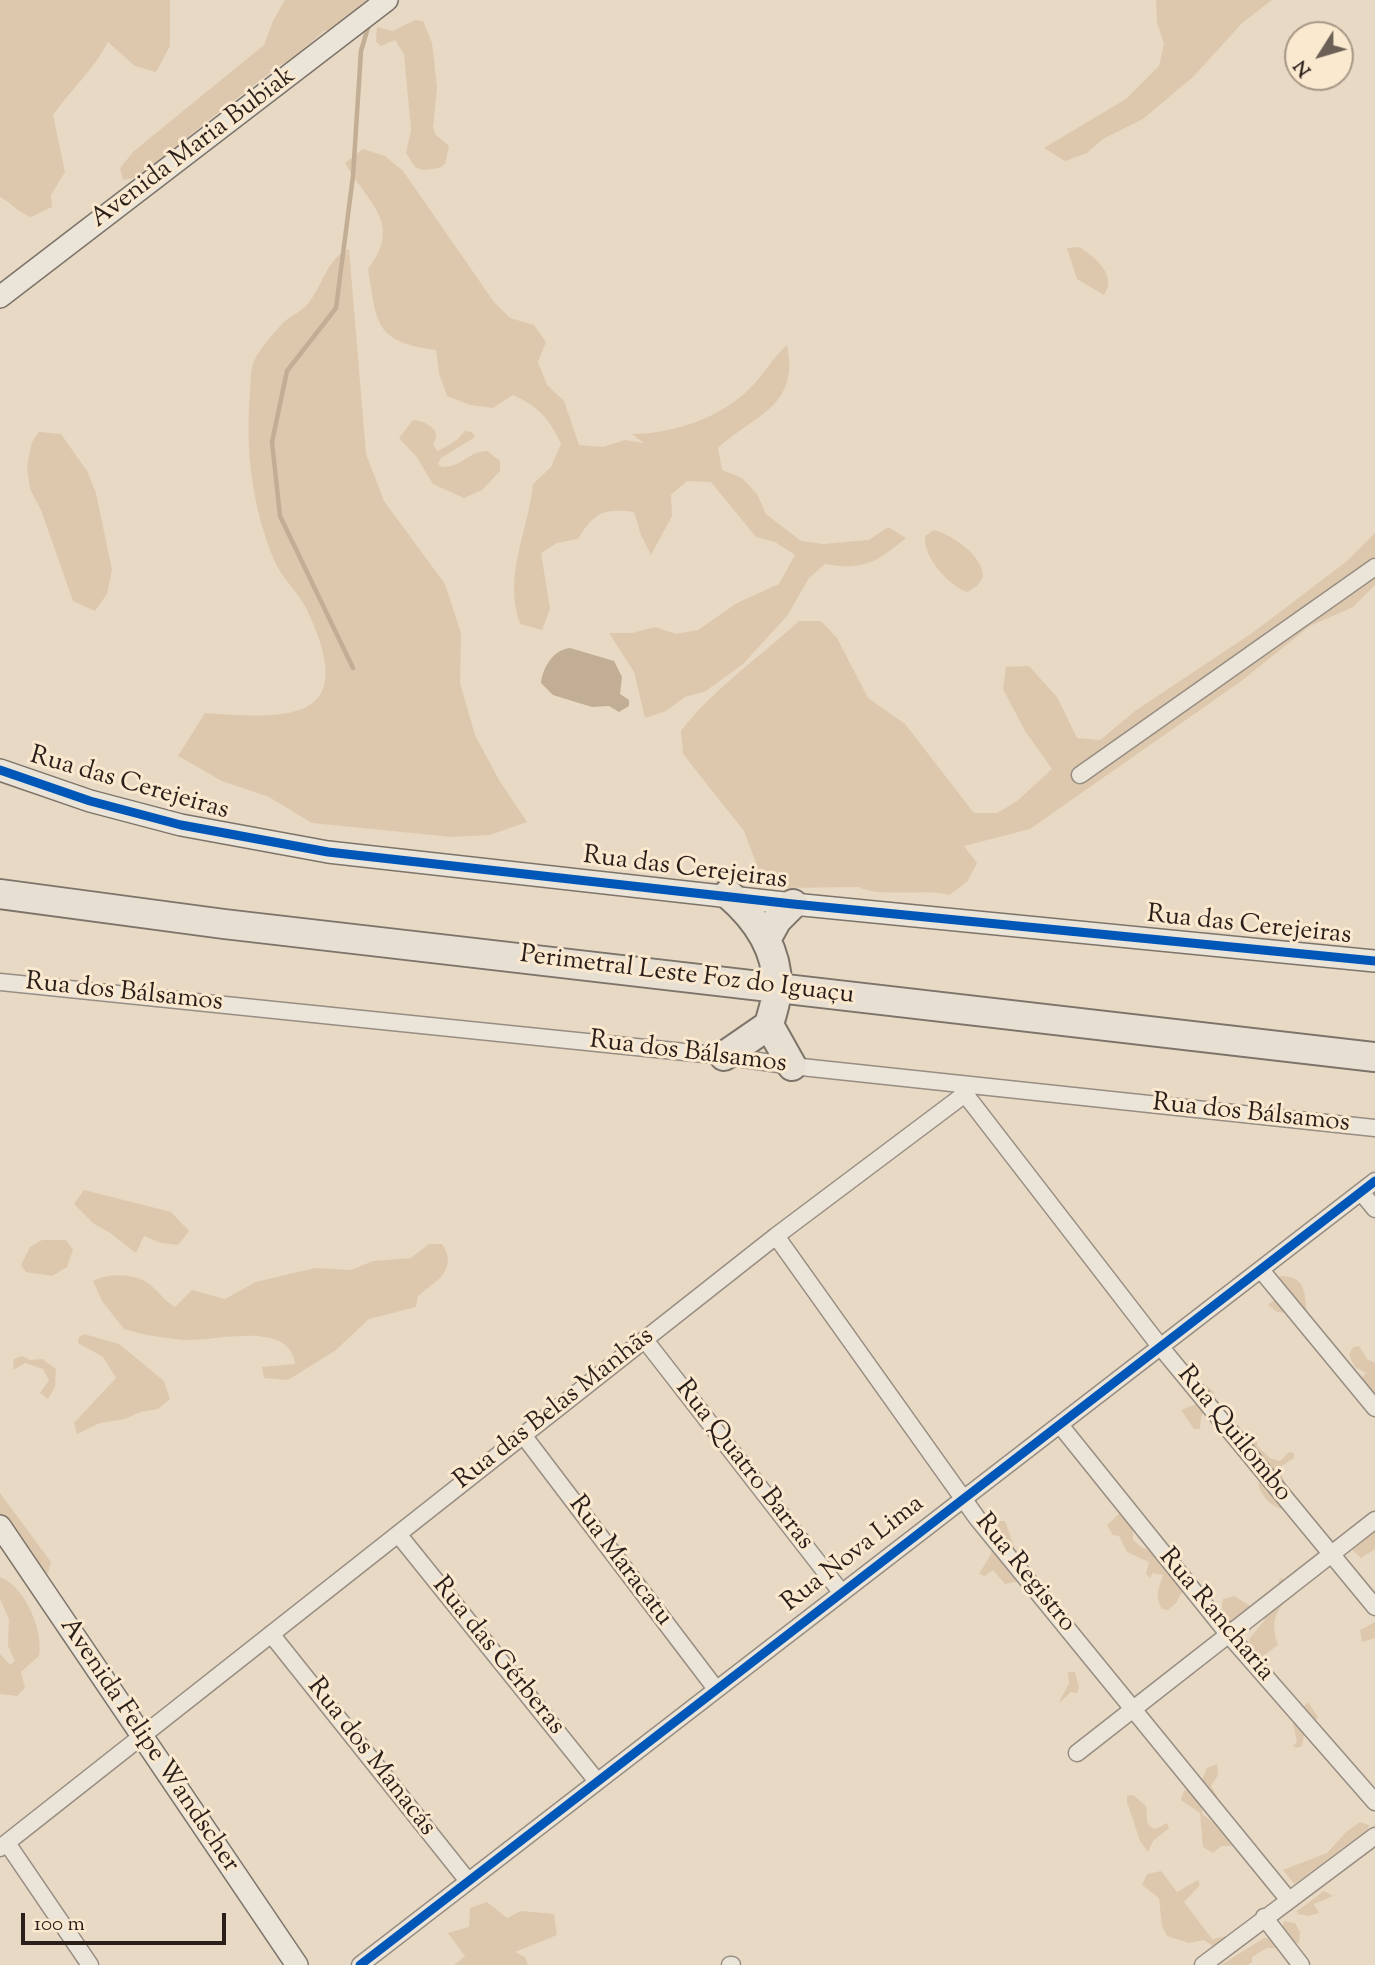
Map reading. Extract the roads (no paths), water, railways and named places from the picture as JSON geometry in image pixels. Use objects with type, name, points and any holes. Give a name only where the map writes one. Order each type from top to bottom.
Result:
[{"type":"highway","name":"Perimetral Leste Foz do Iguaçu","points":[[0,894],[224,925],[1375,1057]]},
{"type":"highway","points":[[728,894],[751,914],[767,938],[777,987],[769,1025],[792,1066]]},
{"type":"highway","points":[[767,938],[776,920],[793,904]]},
{"type":"highway","points":[[724,1056],[769,1025]]},
{"type":"street","name":"Avenida Maria Bubiak","points":[[0,297],[387,0]]},
{"type":"street","points":[[1080,775],[1375,566]]},
{"type":"street","name":"Rua das Cerejeiras","points":[[0,770],[135,814],[279,845],[728,894],[793,904],[1375,961]]},
{"type":"street","name":"Rua dos Bálsamos","points":[[0,982],[724,1056],[967,1090],[1375,1128]]},
{"type":"street","name":"Rua das Belas Manhãs","points":[[4,1846],[141,1735],[776,1236],[967,1090]]},
{"type":"street","name":"Rua Quilombo","points":[[967,1090],[1159,1345],[1375,1607]]},
{"type":"street","name":"Rua Nova Lima","points":[[360,1965],[596,1780],[1060,1425],[1159,1345],[1375,1181]]},
{"type":"street","points":[[1361,1192],[1375,1209]]},
{"type":"street","name":"Rua Registro","points":[[776,1236],[963,1498],[1288,1899]]},
{"type":"street","points":[[1261,1270],[1375,1408]]},
{"type":"street","name":"Rua Quatro Barras","points":[[645,1340],[841,1592]]},
{"type":"street","name":"Rua Rancharia","points":[[1060,1425],[1229,1635],[1375,1802]]},
{"type":"street","name":"Rua Maracatu","points":[[523,1435],[716,1689]]},
{"type":"street","points":[[1077,1753],[1329,1553],[1375,1520]]},
{"type":"street","name":"Avenida Felipe Wandscher","points":[[0,1526],[297,1965]]},
{"type":"street","name":"Rua das Gérberas","points":[[398,1534],[596,1780]]},
{"type":"street","name":"Rua dos Manacás","points":[[271,1634],[468,1881]]},
{"type":"street","points":[[1203,1965],[1288,1899],[1372,1843]]},
{"type":"street","points":[[4,1846],[90,1965]]},
{"type":"street","points":[[1264,1917],[1301,1965]]},
{"type":"waterway","points":[[353,668],[280,516],[272,442],[287,371],[336,308],[353,176],[361,51],[369,24]]}]
